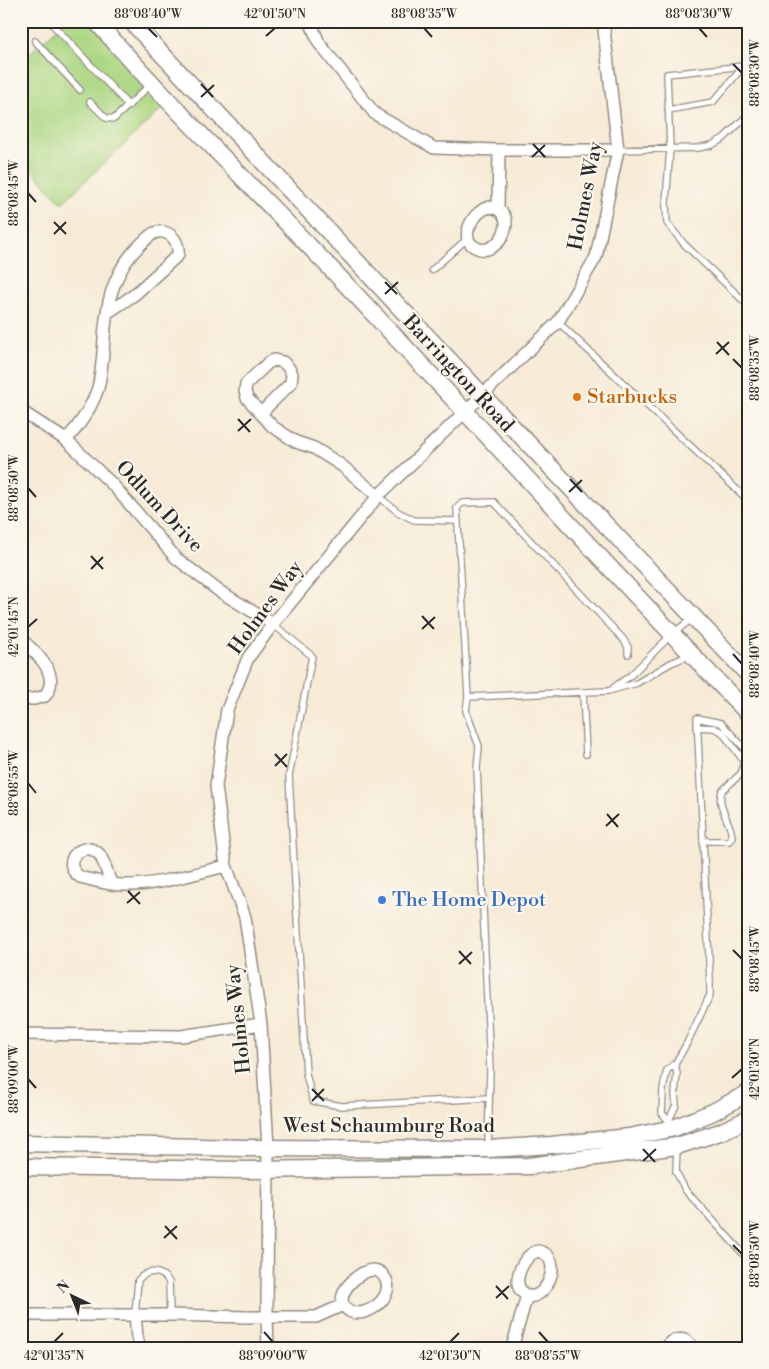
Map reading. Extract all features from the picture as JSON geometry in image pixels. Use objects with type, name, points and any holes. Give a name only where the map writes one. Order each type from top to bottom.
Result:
[{"type":"main road","name":"Barrington Road","points":[[96,21],[151,84],[368,307],[464,412],[748,713]]},
{"type":"main road","name":"Barrington Road","points":[[131,21],[482,395],[748,674]]},
{"type":"main road","name":"West Schaumburg Road","points":[[21,1143],[268,1148],[488,1149],[552,1145],[629,1136],[713,1112],[748,1093]]},
{"type":"main road","name":"West Schaumburg Road","points":[[21,1167],[246,1170],[529,1166],[677,1146],[720,1132],[748,1119]]},
{"type":"street","points":[[310,21],[319,43],[375,114],[434,148],[618,150]]},
{"type":"street","name":"Holmes Way","points":[[268,1348],[268,1148],[261,1024],[245,917],[226,866],[216,786],[227,710],[248,658],[273,624],[378,496],[558,322],[596,257],[618,150],[603,21]]},
{"type":"street","points":[[498,209],[499,150]]},
{"type":"street","points":[[489,207],[498,209],[504,214],[507,224],[506,229],[493,248],[482,250],[473,246],[468,238],[468,230],[479,211],[489,207]]},
{"type":"street","points":[[66,440],[82,422],[93,404],[98,386],[107,313],[112,288],[120,270],[130,254],[151,235],[156,232],[164,232],[172,236],[177,242],[178,255],[134,295],[107,313]]},
{"type":"street","points":[[261,413],[291,383],[290,371],[283,362],[274,360],[268,363],[244,387],[247,398],[272,426],[296,442],[314,448],[341,465],[378,496]]},
{"type":"street","name":"Odlum Drive","points":[[21,411],[66,440],[113,485],[176,558],[219,591],[273,624]]},
{"type":"street","points":[[21,640],[44,662],[50,686],[45,696],[34,700],[21,699]]},
{"type":"street","points":[[111,884],[124,885],[158,882],[226,866]]},
{"type":"street","points":[[21,1034],[181,1036],[261,1024]]},
{"type":"street","points":[[512,1348],[527,1295]]},
{"type":"street","points":[[21,1316],[170,1315],[316,1317],[343,1305]]},
{"type":"street","points":[[135,1316],[140,1348]]},
{"type":"street","points":[[666,1348],[670,1342],[679,1339],[688,1341],[694,1348]]},
{"type":"lane","points":[[52,24],[129,106]]},
{"type":"lane","points":[[35,41],[80,90]]},
{"type":"lane","points":[[668,110],[713,102],[746,67]]},
{"type":"lane","points":[[746,67],[667,74],[670,148],[666,203],[667,223],[684,244],[748,305]]},
{"type":"lane","points":[[90,102],[106,118],[114,120],[151,84]]},
{"type":"lane","points":[[618,150],[698,148],[712,145],[724,138],[748,115]]},
{"type":"lane","points":[[432,270],[468,238]]},
{"type":"lane","points":[[558,322],[748,500]]},
{"type":"lane","points":[[378,496],[398,512],[414,520],[458,520]]},
{"type":"lane","points":[[488,1149],[490,1053],[477,768],[478,746],[466,711],[468,697],[457,508],[462,503],[494,502],[623,639],[628,647],[628,654]]},
{"type":"lane","points":[[608,691],[630,676],[672,634],[693,617]]},
{"type":"lane","points":[[273,624],[312,656],[289,776],[306,1074],[313,1101],[342,1106],[489,1098]]},
{"type":"lane","points":[[468,697],[608,691],[637,683],[671,663],[691,654]]},
{"type":"lane","points":[[583,692],[586,754]]},
{"type":"lane","points":[[672,1124],[662,1113],[662,1089],[667,1070],[675,1064],[710,995],[697,718],[721,723],[748,752]]},
{"type":"lane","points":[[698,727],[714,728],[722,732],[744,760],[741,773]]},
{"type":"lane","points":[[703,841],[729,841],[732,837],[732,830],[720,803],[720,796],[722,791],[748,767]]},
{"type":"lane","points":[[675,1064],[677,1074],[674,1094],[676,1105],[672,1124],[677,1146],[676,1172],[686,1191],[748,1259]]},
{"type":"lane","points":[[135,1316],[138,1280],[143,1275],[152,1272],[160,1274],[169,1282],[170,1315]]},
{"type":"green space","points":[[65,21],[90,21],[167,104],[62,203],[21,158],[21,61]]},
{"type":"place","name":"Starbucks","points":[[577,397]]},
{"type":"place","name":"The Home Depot","points":[[382,900]]}]
